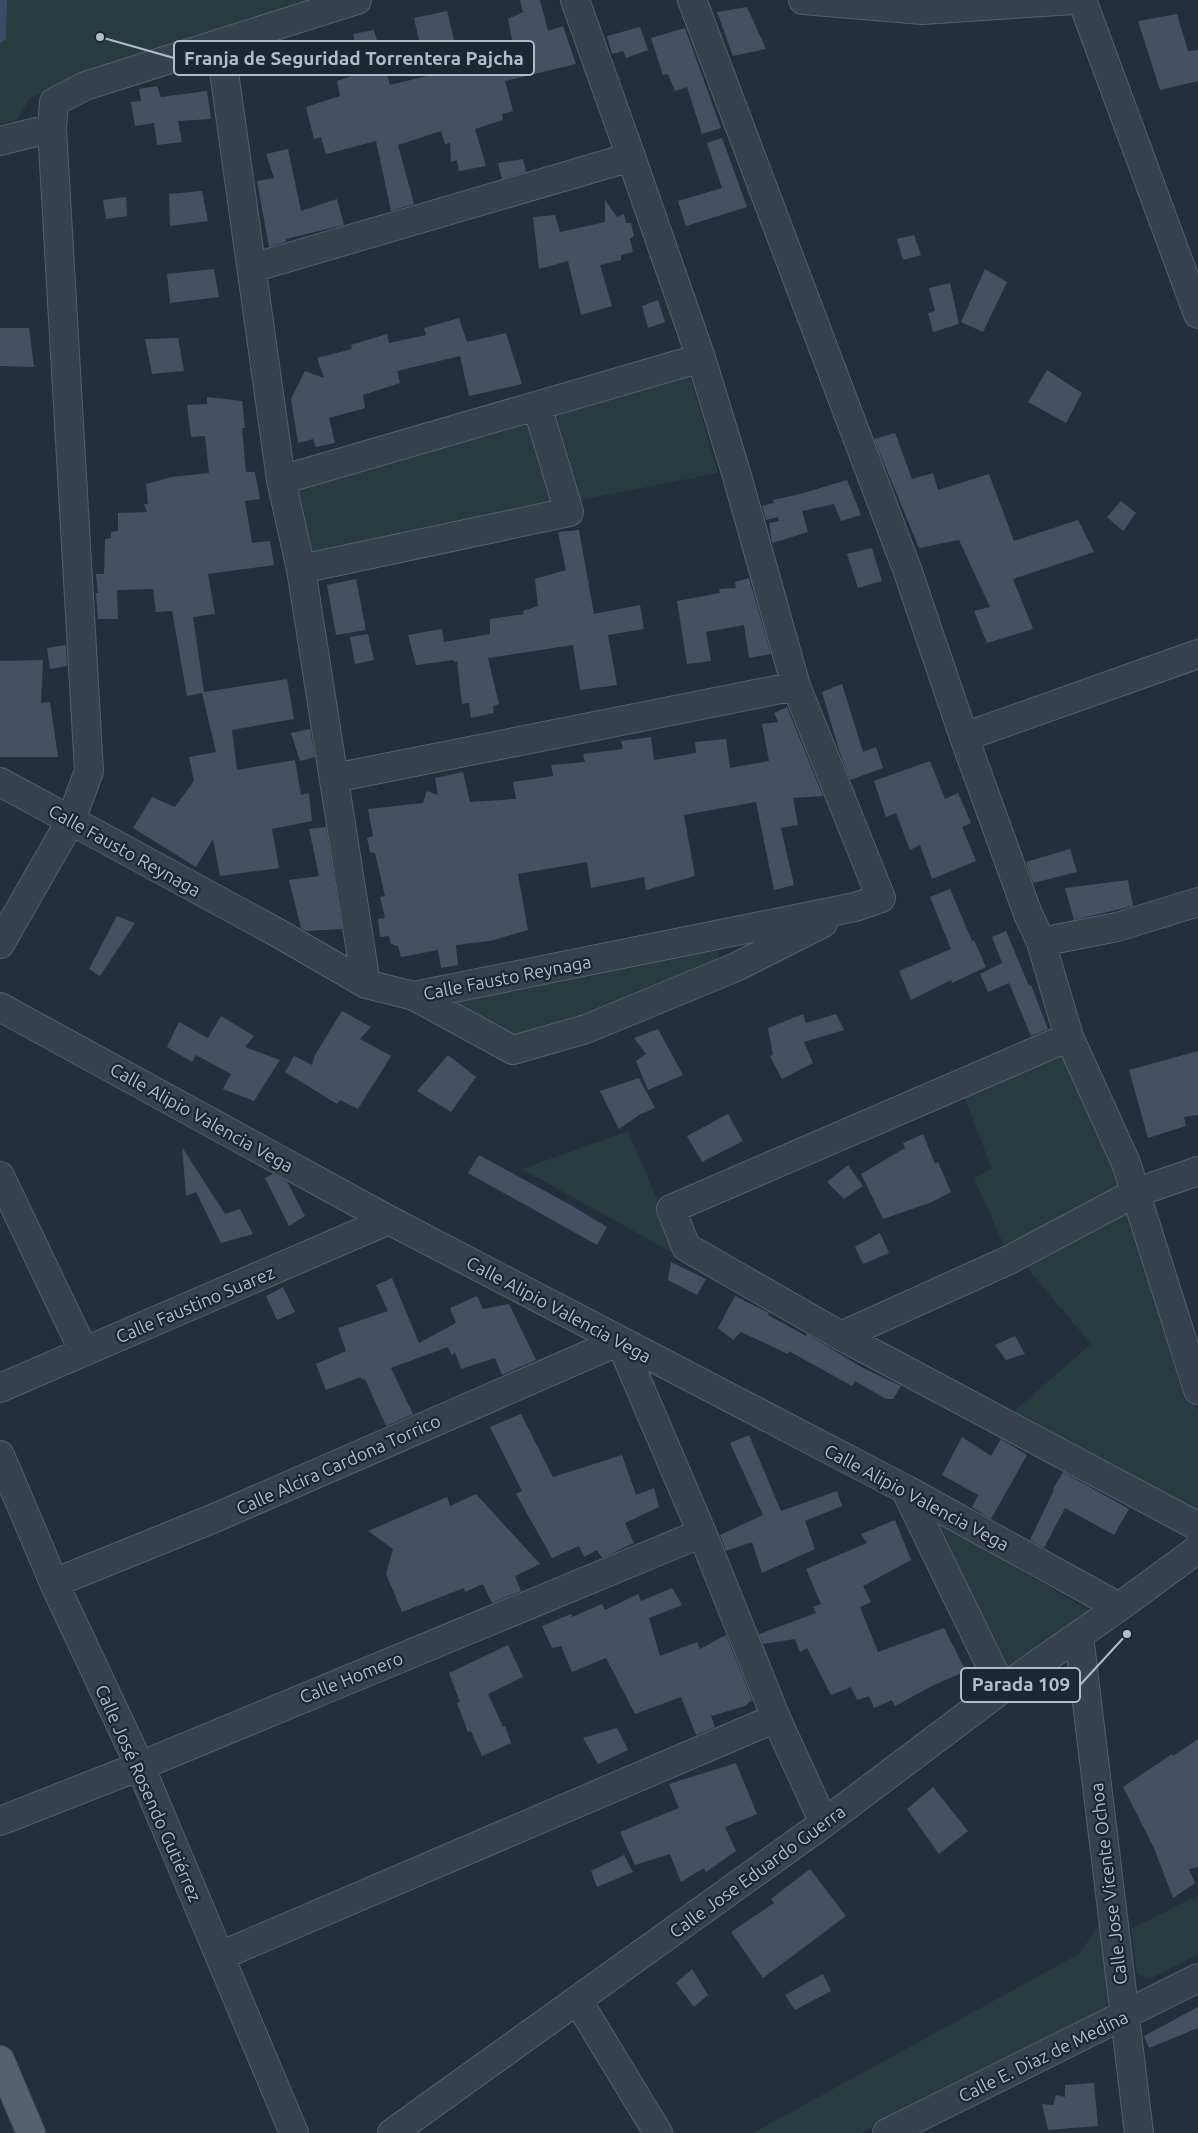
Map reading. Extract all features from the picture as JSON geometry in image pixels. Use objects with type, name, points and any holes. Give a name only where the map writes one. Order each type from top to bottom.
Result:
[{"type":"main road","points":[[0,2060],[31,2133]]},
{"type":"street","points":[[0,944],[71,820],[89,772],[52,128],[54,102],[85,86],[357,0]]},
{"type":"street","points":[[334,778],[796,686],[737,476],[701,358],[575,0]]},
{"type":"street","points":[[692,0],[908,572],[964,737],[1028,914],[1041,942],[1069,1037],[1126,1163],[1198,1390]]},
{"type":"street","points":[[803,0],[922,10],[1074,0]]},
{"type":"street","points":[[1082,0],[1198,314]]},
{"type":"street","points":[[220,44],[281,480],[301,569],[366,984]]},
{"type":"street","points":[[0,141],[52,128]]},
{"type":"street","points":[[252,268],[631,157]]},
{"type":"street","points":[[281,480],[701,358]]},
{"type":"street","points":[[301,569],[569,512],[537,406]]},
{"type":"street","points":[[964,737],[1198,654]]},
{"type":"street","name":"Calle Fausto Reynaga","points":[[0,782],[278,933],[366,984],[414,996],[856,907],[881,898],[796,686]]},
{"type":"street","points":[[1041,942],[1117,927],[1198,902]]},
{"type":"street","points":[[414,996],[513,1050],[586,1028],[736,967],[856,907]]},
{"type":"street","name":"Calle Alipio Valencia Vega","points":[[0,1007],[389,1220],[905,1489],[1119,1607]]},
{"type":"street","points":[[1069,1037],[672,1209],[686,1247],[840,1336],[1195,1525],[1198,1529]]},
{"type":"street","points":[[840,1336],[1009,1260],[1136,1194],[1198,1171]]},
{"type":"street","points":[[0,1176],[84,1352]]},
{"type":"street","name":"Calle Faustino Suarez","points":[[0,1388],[389,1220]]},
{"type":"street","points":[[620,1341],[702,1532],[776,1718],[824,1823]]},
{"type":"street","name":"Calle Alcira Cardona Torrico","points":[[54,1583],[217,1517],[620,1341]]},
{"type":"street","name":"Calle José Rosendo Gutiérrez","points":[[0,1455],[54,1583],[140,1766],[294,2133]]},
{"type":"street","points":[[905,1489],[1002,1689]]},
{"type":"street","name":"Calle Homero","points":[[0,1821],[140,1766],[702,1532]]},
{"type":"street","name":"Calle Jose Eduardo Guerra","points":[[392,2133],[824,1823],[1002,1689],[1079,1636],[1198,1549]]},
{"type":"street","name":"Calle Jose Vicente Ochoa","points":[[1079,1636],[1139,2133]]},
{"type":"street","points":[[220,1956],[776,1718]]},
{"type":"street","name":"Calle E. Diaz de Medina","points":[[887,2133],[1198,1978]]},
{"type":"street","points":[[578,2001],[658,2133]]},
{"type":"green space","points":[[0,0],[315,0],[83,75],[30,98],[17,120],[0,124]]},
{"type":"green space","points":[[689,373],[718,473],[307,554],[295,487]]},
{"type":"green space","points":[[710,947],[718,952],[719,960],[550,1033],[511,1039],[452,1003],[457,998]]},
{"type":"green space","points":[[1064,1045],[1123,1191],[1006,1250],[974,1178],[992,1169],[962,1091]]},
{"type":"green space","points":[[628,1131],[682,1258],[522,1169]]},
{"type":"green space","points":[[1125,1208],[1181,1373],[1198,1410],[1198,1516],[1013,1412],[1091,1344],[1023,1263]]},
{"type":"green space","points":[[939,1523],[1090,1611],[1007,1668]]},
{"type":"green space","points":[[1198,1895],[1198,1955],[1149,1979],[1137,1973],[1131,1929]]},
{"type":"green space","points":[[1101,1922],[1115,1992],[1105,2007],[861,2133],[753,2133],[1079,1954]]},
{"type":"water","points":[[0,0],[7,0],[6,39],[0,43]]},
{"type":"building","points":[[520,0],[540,0],[548,31],[563,26],[576,64],[505,81],[513,111],[502,114],[503,120],[475,129],[486,166],[459,171],[457,160],[451,162],[450,143],[445,144],[441,131],[398,145],[414,204],[391,211],[376,141],[326,154],[321,137],[314,139],[306,107],[340,96],[337,81],[361,73],[353,34],[374,30],[390,85],[427,76],[414,18],[447,11],[459,60],[514,50],[508,19],[523,12]]},
{"type":"building","points":[[747,7],[766,49],[733,56],[717,12]]},
{"type":"building","points":[[1177,14],[1188,51],[1198,50],[1198,81],[1160,90],[1138,21]]},
{"type":"building","points":[[640,27],[648,50],[626,58],[623,51],[612,54],[607,36]]},
{"type":"building","points":[[685,28],[721,128],[702,134],[687,87],[675,91],[668,74],[663,75],[651,38]]},
{"type":"building","points":[[157,86],[161,97],[207,91],[211,119],[178,121],[182,142],[157,145],[154,123],[135,126],[131,102],[141,101],[139,89]]},
{"type":"building","points":[[722,138],[747,207],[686,226],[678,201],[722,188],[707,143]]},
{"type":"building","points":[[288,149],[301,211],[337,199],[344,225],[286,239],[287,241],[269,247],[257,181],[274,178],[266,154]]},
{"type":"building","points":[[523,159],[526,172],[502,179],[498,163]]},
{"type":"building","points":[[202,191],[208,221],[170,226],[169,194]]},
{"type":"building","points":[[126,197],[127,216],[106,219],[103,200]]},
{"type":"building","points":[[605,200],[617,217],[624,214],[626,223],[631,223],[634,236],[630,239],[633,252],[621,255],[621,260],[600,265],[612,306],[581,315],[568,261],[539,269],[533,217],[555,215],[560,232],[605,222]]},
{"type":"building","points":[[914,235],[921,255],[903,260],[897,239]]},
{"type":"building","points":[[214,269],[219,297],[170,303],[167,274]]},
{"type":"building","points":[[985,269],[1007,282],[983,332],[961,322]]},
{"type":"building","points":[[950,283],[959,324],[933,332],[928,313],[935,311],[929,288]]},
{"type":"building","points":[[658,300],[665,322],[648,328],[642,306]]},
{"type":"building","points":[[459,318],[467,342],[506,333],[522,384],[469,396],[460,356],[397,371],[400,383],[363,395],[365,408],[329,418],[335,443],[316,447],[313,439],[298,443],[291,399],[305,371],[324,378],[317,358],[352,349],[351,345],[387,334],[389,343],[426,335],[424,328]]},
{"type":"building","points":[[0,328],[29,328],[34,367],[0,366]]},
{"type":"building","points":[[178,338],[184,371],[152,374],[145,339]]},
{"type":"building","points":[[1047,370],[1082,393],[1066,423],[1028,402]]},
{"type":"building","points":[[207,397],[242,401],[245,428],[242,428],[246,472],[255,472],[260,499],[245,501],[252,543],[270,541],[274,565],[208,574],[215,614],[193,617],[204,692],[287,679],[294,719],[232,730],[237,770],[295,760],[301,795],[309,793],[312,821],[272,829],[279,868],[220,876],[213,839],[196,867],[133,828],[152,797],[175,807],[194,781],[189,757],[216,752],[202,693],[187,696],[172,611],[156,612],[153,589],[117,590],[118,619],[98,619],[96,593],[98,593],[96,574],[104,574],[105,539],[111,538],[111,532],[118,531],[118,513],[147,512],[144,504],[148,504],[146,484],[172,477],[209,473],[205,436],[191,437],[187,405],[207,404]]},
{"type":"building","points":[[895,433],[912,479],[933,473],[938,490],[989,474],[1014,541],[1078,520],[1094,552],[1013,579],[1033,629],[987,643],[974,611],[990,607],[959,540],[919,548],[874,439]]},
{"type":"building","points":[[847,480],[861,515],[841,521],[834,504],[802,511],[808,532],[772,543],[769,523],[779,521],[778,517],[766,520],[762,506],[774,503],[773,500]]},
{"type":"building","points":[[1121,501],[1136,513],[1123,531],[1107,517]]},
{"type":"building","points":[[579,530],[594,614],[640,605],[644,629],[608,635],[617,685],[580,690],[573,645],[488,658],[499,704],[493,706],[494,713],[471,718],[469,703],[462,704],[457,661],[416,665],[408,635],[442,629],[444,642],[490,634],[490,619],[524,614],[523,611],[538,606],[535,579],[566,570],[558,532]]},
{"type":"building","points":[[872,548],[882,581],[858,588],[847,554]]},
{"type":"building","points":[[749,578],[771,654],[749,658],[744,625],[706,632],[711,661],[687,664],[677,601],[720,593],[719,589],[736,588],[735,582]]},
{"type":"building","points":[[356,579],[366,630],[336,635],[327,585]]},
{"type":"building","points":[[368,634],[374,660],[355,664],[350,637]]},
{"type":"building","points":[[66,645],[67,666],[50,669],[47,648]]},
{"type":"building","points":[[43,660],[41,703],[50,702],[58,757],[0,757],[0,661]]},
{"type":"building","points":[[842,684],[863,752],[876,747],[883,768],[850,780],[822,692]]},
{"type":"building","points":[[787,707],[823,796],[793,798],[798,825],[781,828],[794,885],[774,890],[756,802],[684,815],[695,876],[646,890],[644,877],[591,888],[587,862],[518,874],[528,930],[490,941],[456,945],[458,965],[441,968],[438,950],[401,957],[398,946],[391,944],[389,936],[380,937],[378,919],[385,918],[380,897],[385,896],[375,853],[370,852],[367,838],[373,836],[368,809],[423,803],[427,791],[438,795],[435,778],[463,772],[470,802],[516,799],[513,782],[553,776],[551,765],[585,762],[583,754],[623,749],[621,741],[651,737],[654,760],[696,753],[695,742],[726,739],[730,768],[769,761],[762,724],[778,722],[774,713]]},
{"type":"building","points":[[310,729],[315,757],[300,761],[291,733]]},
{"type":"building","points":[[930,761],[945,799],[958,793],[971,823],[962,827],[976,861],[932,879],[920,845],[910,850],[896,813],[886,817],[874,781]]},
{"type":"building","points":[[326,827],[342,929],[306,931],[301,928],[289,880],[319,876],[309,829]]},
{"type":"building","points":[[1070,849],[1077,872],[1033,883],[1026,862]]},
{"type":"building","points":[[1128,880],[1133,906],[1074,920],[1065,888]]},
{"type":"building","points":[[950,889],[972,941],[974,940],[986,967],[952,983],[951,980],[911,1000],[899,971],[951,949],[930,897]]},
{"type":"building","points":[[117,916],[135,923],[100,976],[89,969]]},
{"type":"building","points":[[1006,931],[1029,986],[1031,985],[1048,1029],[1031,1036],[1009,983],[988,992],[980,974],[1002,963],[992,937]]},
{"type":"building","points":[[342,1011],[371,1027],[360,1039],[391,1056],[358,1109],[340,1100],[337,1104],[285,1072],[294,1056],[312,1065],[315,1055]]},
{"type":"building","points":[[803,1014],[806,1023],[836,1014],[844,1030],[804,1042],[813,1063],[782,1079],[770,1056],[773,1055],[768,1028]]},
{"type":"building","points":[[221,1016],[254,1036],[245,1047],[280,1060],[254,1101],[223,1089],[231,1074],[196,1055],[192,1062],[167,1047],[179,1022],[208,1038]]},
{"type":"building","points":[[658,1029],[683,1075],[648,1090],[636,1061],[646,1054],[634,1038]]},
{"type":"building","points":[[1198,1051],[1198,1115],[1184,1117],[1186,1126],[1148,1138],[1129,1070]]},
{"type":"building","points":[[448,1055],[476,1077],[451,1112],[417,1091]]},
{"type":"building","points":[[639,1078],[655,1108],[639,1115],[619,1129],[600,1091]]},
{"type":"building","points":[[728,1114],[743,1141],[702,1162],[687,1136]]},
{"type":"building","points":[[923,1134],[935,1164],[938,1162],[951,1192],[932,1202],[883,1219],[861,1174],[905,1148],[903,1143]]},
{"type":"building","points":[[182,1147],[225,1214],[240,1209],[253,1234],[221,1243],[196,1192],[186,1196]]},
{"type":"building","points":[[479,1155],[607,1227],[597,1245],[468,1173]]},
{"type":"building","points":[[848,1165],[863,1186],[844,1199],[827,1182]]},
{"type":"building","points":[[273,1174],[287,1182],[305,1216],[289,1226],[265,1178]]},
{"type":"building","points":[[880,1233],[889,1253],[863,1264],[855,1247]]},
{"type":"building","points":[[671,1262],[706,1279],[697,1295],[668,1280]]},
{"type":"building","points":[[392,1278],[419,1343],[456,1323],[450,1308],[477,1296],[483,1309],[509,1304],[536,1360],[502,1375],[495,1358],[461,1369],[455,1352],[452,1356],[448,1347],[391,1368],[413,1414],[386,1426],[365,1379],[362,1380],[361,1377],[326,1390],[316,1364],[346,1351],[338,1328],[388,1311],[376,1285]]},
{"type":"building","points":[[283,1287],[295,1312],[277,1320],[266,1296]]},
{"type":"building","points":[[735,1296],[769,1313],[768,1315],[806,1336],[807,1334],[863,1368],[901,1386],[893,1399],[886,1399],[855,1381],[852,1386],[789,1351],[788,1354],[741,1332],[733,1340],[718,1328]]},
{"type":"building","points":[[1015,1336],[1025,1354],[1006,1360],[995,1345]]},
{"type":"building","points":[[521,1414],[553,1477],[622,1455],[636,1495],[654,1488],[659,1507],[625,1523],[634,1543],[602,1558],[597,1550],[584,1557],[579,1546],[552,1558],[516,1494],[522,1491],[490,1427]]},
{"type":"building","points":[[749,1435],[781,1511],[837,1491],[842,1506],[805,1521],[815,1549],[762,1573],[752,1542],[726,1551],[720,1535],[763,1515],[730,1443]]},
{"type":"building","points":[[962,1437],[991,1456],[1001,1439],[1027,1455],[991,1519],[972,1507],[978,1495],[942,1475]]},
{"type":"building","points":[[1063,1472],[1129,1509],[1114,1535],[1065,1508],[1044,1548],[1030,1540],[1053,1489]]},
{"type":"building","points":[[476,1494],[540,1564],[515,1576],[521,1591],[492,1603],[483,1584],[465,1592],[464,1588],[402,1612],[386,1574],[393,1549],[368,1531],[447,1497],[450,1506]]},
{"type":"building","points":[[895,1520],[911,1560],[863,1586],[871,1602],[860,1607],[878,1652],[944,1628],[966,1671],[932,1686],[895,1706],[892,1700],[874,1708],[869,1696],[857,1700],[851,1687],[831,1695],[807,1648],[800,1652],[795,1639],[763,1644],[759,1634],[816,1613],[813,1607],[821,1604],[806,1569],[867,1543],[861,1534]]},
{"type":"building","points":[[672,1588],[682,1605],[649,1618],[660,1656],[697,1642],[700,1649],[726,1635],[752,1700],[745,1706],[711,1716],[715,1727],[696,1735],[681,1697],[635,1714],[606,1658],[572,1672],[561,1646],[552,1648],[542,1626],[571,1614],[572,1617],[602,1604],[605,1610],[638,1594],[641,1601]]},
{"type":"building","points":[[508,1645],[523,1677],[488,1694],[503,1727],[505,1726],[511,1743],[482,1756],[471,1731],[468,1732],[457,1703],[460,1702],[449,1673]]},
{"type":"building","points":[[617,1728],[628,1750],[598,1764],[583,1738]]},
{"type":"building","points":[[1198,1739],[1198,1867],[1189,1869],[1195,1883],[1173,1898],[1154,1848],[1123,1787]]},
{"type":"building","points":[[736,1763],[757,1814],[725,1827],[736,1851],[706,1872],[704,1868],[681,1882],[670,1854],[635,1865],[620,1832],[679,1808],[669,1784]]},
{"type":"building","points":[[933,1787],[968,1831],[939,1854],[907,1809]]},
{"type":"building","points":[[624,1855],[633,1872],[597,1887],[591,1871]]},
{"type":"building","points":[[810,1869],[846,1916],[763,1978],[731,1932],[774,1903],[771,1899]]},
{"type":"building","points":[[692,1969],[708,1995],[694,2007],[676,1983]]},
{"type":"building","points":[[823,1974],[831,1991],[795,2010],[785,1995]]},
{"type":"building","points":[[1198,2007],[1198,2028],[1149,2048],[1144,2036]]},
{"type":"building","points":[[1094,2083],[1098,2126],[1048,2130],[1042,2104],[1053,2105],[1056,2095],[1065,2097],[1065,2085]]},
{"type":"place","name":"Franja de Seguridad Torrentera Pajcha","points":[[100,37]]},
{"type":"place","name":"Parada 109","points":[[1127,1634]]}]
